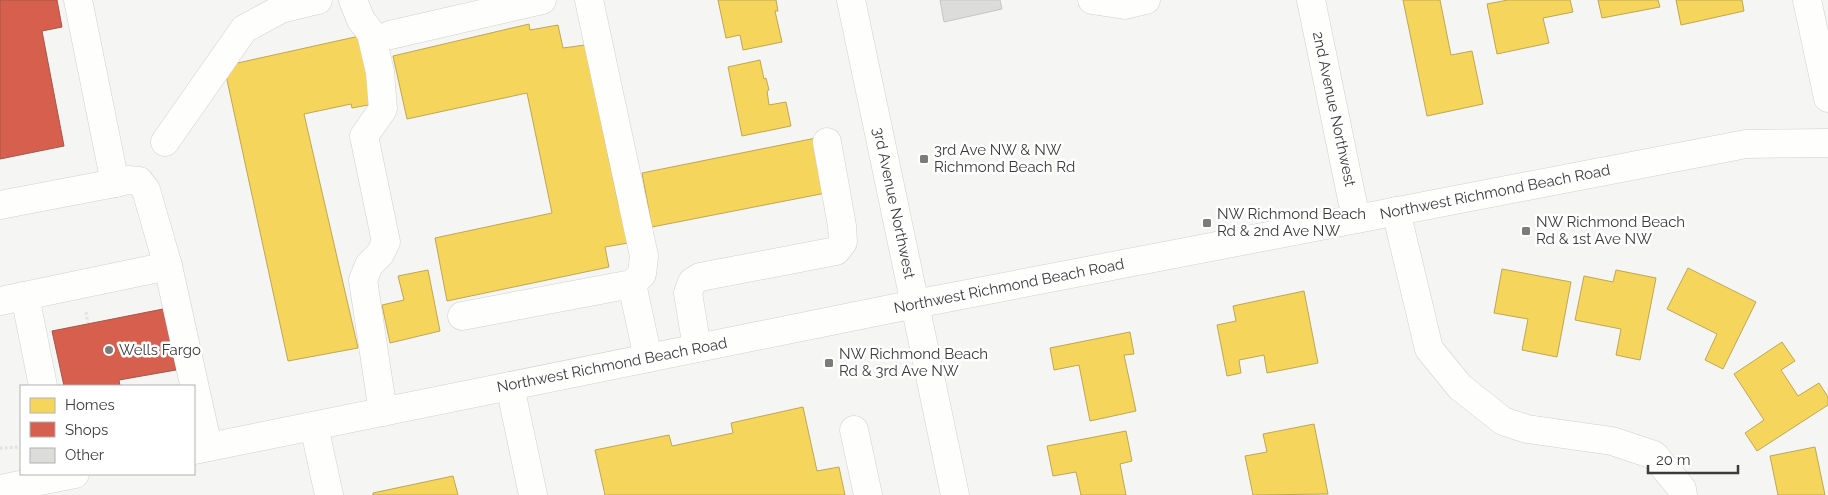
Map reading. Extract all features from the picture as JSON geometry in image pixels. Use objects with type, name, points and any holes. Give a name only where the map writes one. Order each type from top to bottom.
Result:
[{"type":"main road","points":[[78,0],[115,183]]},
{"type":"main road","points":[[165,142],[244,29],[281,9],[318,0]]},
{"type":"main road","points":[[353,0],[361,20],[371,33],[380,72],[383,109],[364,136],[386,242],[380,254],[369,265],[363,280],[383,412]]},
{"type":"main road","points":[[390,35],[542,0]]},
{"type":"main road","points":[[462,316],[632,284],[642,274],[644,256],[589,0]]},
{"type":"main road","name":"3rd Avenue Northwest","points":[[851,0],[955,495]]},
{"type":"main road","points":[[1092,0],[1125,4],[1146,0]]},
{"type":"main road","name":"2nd Avenue Northwest","points":[[1312,0],[1356,218]]},
{"type":"main road","points":[[1808,0],[1828,98]]},
{"type":"main road","points":[[697,348],[688,293],[692,282],[700,277],[836,251],[843,242],[842,226],[827,142]]},
{"type":"main road","name":"Northwest Richmond Beach Road","points":[[201,448],[915,304],[1746,144],[1828,143]]},
{"type":"main road","points":[[0,206],[128,180],[139,181],[146,190],[168,266],[190,385]]},
{"type":"main road","points":[[1396,211],[1429,349],[1460,387],[1502,421],[1527,429],[1612,441],[1654,455],[1682,489],[1684,495]]},
{"type":"main road","points":[[43,385],[12,298],[168,266]]},
{"type":"main road","points":[[632,284],[648,358]]},
{"type":"main road","points":[[510,386],[533,495]]},
{"type":"main road","points":[[195,415],[201,448]]},
{"type":"main road","points":[[314,426],[329,495]]},
{"type":"main road","points":[[854,430],[868,495]]},
{"type":"main road","points":[[0,489],[67,475]]},
{"type":"path","points":[[0,448],[20,447]]},
{"type":"building: Homes","points":[[718,0],[776,0],[778,11],[775,11],[782,42],[743,50],[740,35],[726,38]]},
{"type":"building: Homes","points":[[1403,0],[1440,0],[1451,55],[1472,51],[1483,104],[1427,116]]},
{"type":"building: Homes","points":[[1508,0],[1570,0],[1573,12],[1543,18],[1549,43],[1497,54],[1487,4]]},
{"type":"building: Homes","points":[[1598,0],[1658,0],[1660,7],[1602,18]]},
{"type":"building: Homes","points":[[1676,0],[1742,0],[1744,11],[1681,25]]},
{"type":"building: Homes","points":[[529,24],[530,30],[558,25],[563,48],[585,45],[619,207],[627,205],[634,242],[605,247],[609,267],[447,301],[435,238],[552,213],[527,93],[407,119],[393,56]]},
{"type":"building: Homes","points":[[364,35],[379,103],[352,108],[351,104],[304,114],[358,348],[288,361],[224,66]]},
{"type":"building: Homes","points":[[760,60],[764,79],[766,78],[769,90],[767,91],[769,105],[786,102],[791,126],[742,136],[728,67]]},
{"type":"building: Homes","points":[[821,137],[831,192],[652,227],[642,173]]},
{"type":"building: Homes","points":[[1688,268],[1756,302],[1723,369],[1705,360],[1717,334],[1667,309]]},
{"type":"building: Homes","points":[[1502,269],[1571,282],[1557,357],[1522,350],[1528,319],[1494,313]]},
{"type":"building: Homes","points":[[428,270],[440,331],[390,343],[382,305],[404,300],[398,276]]},
{"type":"building: Homes","points":[[1616,270],[1656,278],[1640,360],[1616,355],[1621,329],[1575,320],[1584,276],[1613,282]]},
{"type":"building: Homes","points":[[1304,291],[1318,363],[1267,373],[1264,355],[1239,360],[1241,373],[1227,376],[1217,325],[1236,321],[1233,306]]},
{"type":"building: Homes","points":[[1130,332],[1134,354],[1124,355],[1136,411],[1090,421],[1079,365],[1054,370],[1050,348]]},
{"type":"building: Homes","points":[[1782,342],[1795,361],[1781,370],[1798,396],[1819,383],[1828,397],[1828,405],[1757,451],[1745,433],[1764,420],[1734,374]]},
{"type":"building: Homes","points":[[803,407],[817,471],[839,467],[845,495],[605,495],[595,450],[669,435],[672,446],[733,433],[731,423]]},
{"type":"building: Homes","points":[[1314,424],[1328,494],[1253,495],[1245,456],[1267,452],[1263,434]]},
{"type":"building: Homes","points":[[1126,431],[1132,461],[1120,464],[1126,495],[1081,495],[1076,472],[1053,476],[1047,446]]},
{"type":"building: Homes","points":[[1815,447],[1825,495],[1778,495],[1770,456]]},
{"type":"building: Homes","points":[[453,476],[458,495],[373,495],[373,493]]},
{"type":"building: Shops","points":[[0,0],[57,0],[62,27],[42,31],[64,146],[0,159]]},
{"type":"building: Shops","points":[[163,309],[176,370],[119,380],[120,385],[64,385],[52,331]]},
{"type":"building: Other","points":[[940,0],[1000,0],[1002,9],[944,22]]},
{"type":"place","name":"3rd Ave NW & NW Richmond Beach Rd","points":[[924,159]]},
{"type":"place","name":"NW Richmond Beach Rd & 2nd Ave NW","points":[[1207,223]]},
{"type":"place","name":"NW Richmond Beach Rd & 1st Ave NW","points":[[1526,231]]},
{"type":"place","name":"Wells Fargo","points":[[109,350]]},
{"type":"place","name":"NW Richmond Beach Rd & 3rd Ave NW","points":[[829,363]]}]
